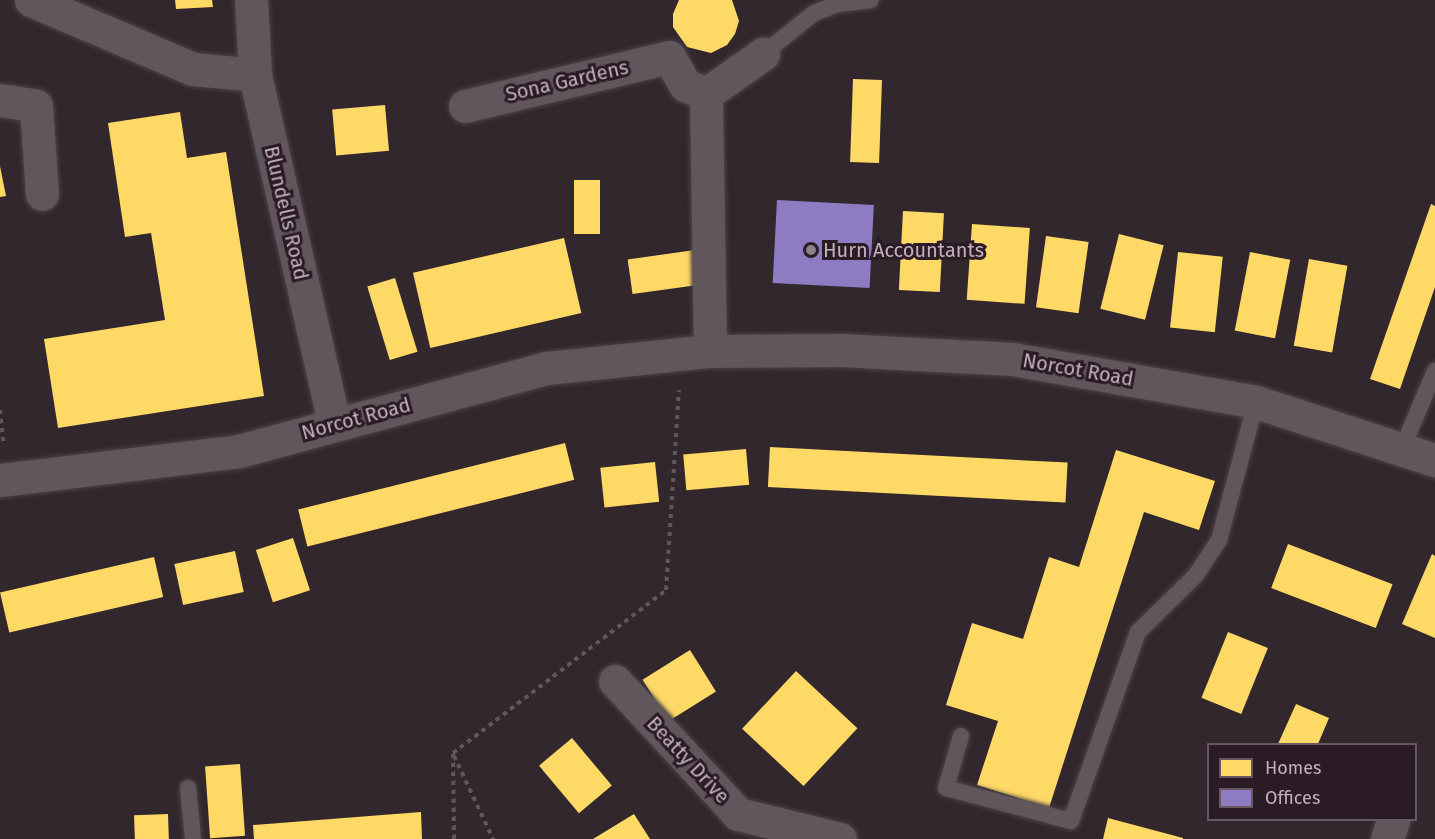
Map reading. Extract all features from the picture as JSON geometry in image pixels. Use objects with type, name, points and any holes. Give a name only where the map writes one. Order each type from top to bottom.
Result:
[{"type":"street","points":[[32,0],[193,69],[255,75]]},
{"type":"street","name":"Blundells Road","points":[[250,0],[255,75],[334,424]]},
{"type":"street","points":[[696,352],[706,94],[763,54]]},
{"type":"street","name":"Sona Gardens","points":[[465,106],[669,57],[685,85],[706,94]]},
{"type":"street","points":[[0,100],[36,106],[42,194]]},
{"type":"street","name":"Norcot Road","points":[[0,480],[239,451],[547,368],[696,352],[842,350],[1012,359],[1256,402],[1435,460]]},
{"type":"street","name":"Beatty Drive","points":[[615,681],[738,814],[840,839]]},
{"type":"street","points":[[1387,839],[1392,821]]},
{"type":"lane","points":[[763,54],[814,13],[838,4],[872,0]]},
{"type":"lane","points":[[1402,449],[1435,371]]},
{"type":"lane","points":[[961,736],[946,788],[1071,821],[1138,632],[1196,575],[1219,540],[1256,402]]},
{"type":"lane","points":[[188,788],[193,839]]},
{"type":"path","points":[[453,753],[666,590],[696,352]]},
{"type":"path","points":[[453,753],[454,839]]},
{"type":"path","points":[[453,753],[493,839]]},
{"type":"building: Homes","points":[[175,0],[212,0],[213,7],[176,9]]},
{"type":"building: Homes","points":[[679,0],[732,0],[739,21],[735,34],[727,45],[711,53],[687,47],[673,27],[673,14]]},
{"type":"building: Homes","points":[[853,79],[882,80],[879,163],[850,162]]},
{"type":"building: Homes","points":[[385,105],[389,151],[336,155],[332,110]]},
{"type":"building: Homes","points":[[180,112],[187,158],[226,152],[264,396],[58,428],[44,339],[165,320],[151,233],[125,237],[108,123]]},
{"type":"building: Homes","points":[[0,166],[6,196],[0,197]]},
{"type":"building: Homes","points":[[574,180],[600,180],[600,234],[574,234]]},
{"type":"building: Homes","points":[[1431,204],[1435,206],[1435,287],[1400,389],[1370,379]]},
{"type":"building: Homes","points":[[903,211],[944,213],[940,292],[899,290]]},
{"type":"building: Homes","points":[[972,224],[1030,228],[1025,304],[967,300]]},
{"type":"building: Homes","points":[[1119,234],[1164,245],[1145,320],[1100,309]]},
{"type":"building: Homes","points":[[1046,236],[1089,242],[1079,313],[1036,307]]},
{"type":"building: Homes","points":[[564,238],[581,313],[430,348],[413,273]]},
{"type":"building: Homes","points":[[695,250],[700,285],[633,294],[628,259]]},
{"type":"building: Homes","points":[[1178,252],[1223,257],[1215,332],[1170,328]]},
{"type":"building: Homes","points":[[1250,252],[1290,260],[1275,338],[1235,331]]},
{"type":"building: Homes","points":[[1309,259],[1347,266],[1332,352],[1294,346]]},
{"type":"building: Homes","points":[[395,278],[418,352],[390,360],[367,286]]},
{"type":"building: Homes","points":[[565,443],[574,480],[307,546],[298,510]]},
{"type":"building: Homes","points":[[770,447],[1068,463],[1065,503],[768,487]]},
{"type":"building: Homes","points":[[746,449],[749,485],[686,490],[683,454]]},
{"type":"building: Homes","points":[[1116,450],[1215,481],[1199,530],[1144,512],[1049,808],[977,785],[998,721],[946,705],[972,623],[1023,639],[1049,557],[1079,567]]},
{"type":"building: Homes","points":[[655,462],[659,502],[604,508],[600,468]]},
{"type":"building: Homes","points":[[293,538],[310,590],[273,602],[256,550]]},
{"type":"building: Homes","points":[[1288,544],[1393,584],[1376,628],[1271,588]]},
{"type":"building: Homes","points":[[235,551],[244,592],[183,605],[174,564]]},
{"type":"building: Homes","points":[[1432,554],[1435,556],[1435,638],[1402,624]]},
{"type":"building: Homes","points":[[154,557],[163,597],[9,632],[0,593]]},
{"type":"building: Homes","points":[[1228,632],[1268,648],[1241,714],[1201,698]]},
{"type":"building: Homes","points":[[690,650],[716,692],[668,721],[643,680]]},
{"type":"building: Homes","points":[[796,671],[857,728],[804,786],[742,729]]},
{"type":"building: Homes","points":[[1296,704],[1329,718],[1318,743],[1278,743]]},
{"type":"building: Homes","points":[[572,738],[612,785],[579,813],[539,766]]},
{"type":"building: Homes","points":[[240,764],[245,836],[210,838],[205,766]]},
{"type":"building: Homes","points":[[421,812],[422,839],[254,839],[253,825]]},
{"type":"building: Homes","points":[[168,814],[169,839],[135,839],[134,815]]},
{"type":"building: Homes","points":[[634,814],[650,839],[593,839]]},
{"type":"building: Homes","points":[[1108,818],[1183,838],[1183,839],[1103,839]]},
{"type":"building: Offices","points":[[777,200],[874,205],[870,288],[773,283]]},
{"type":"place","name":"Hurn Accountants","points":[[811,250]]}]
